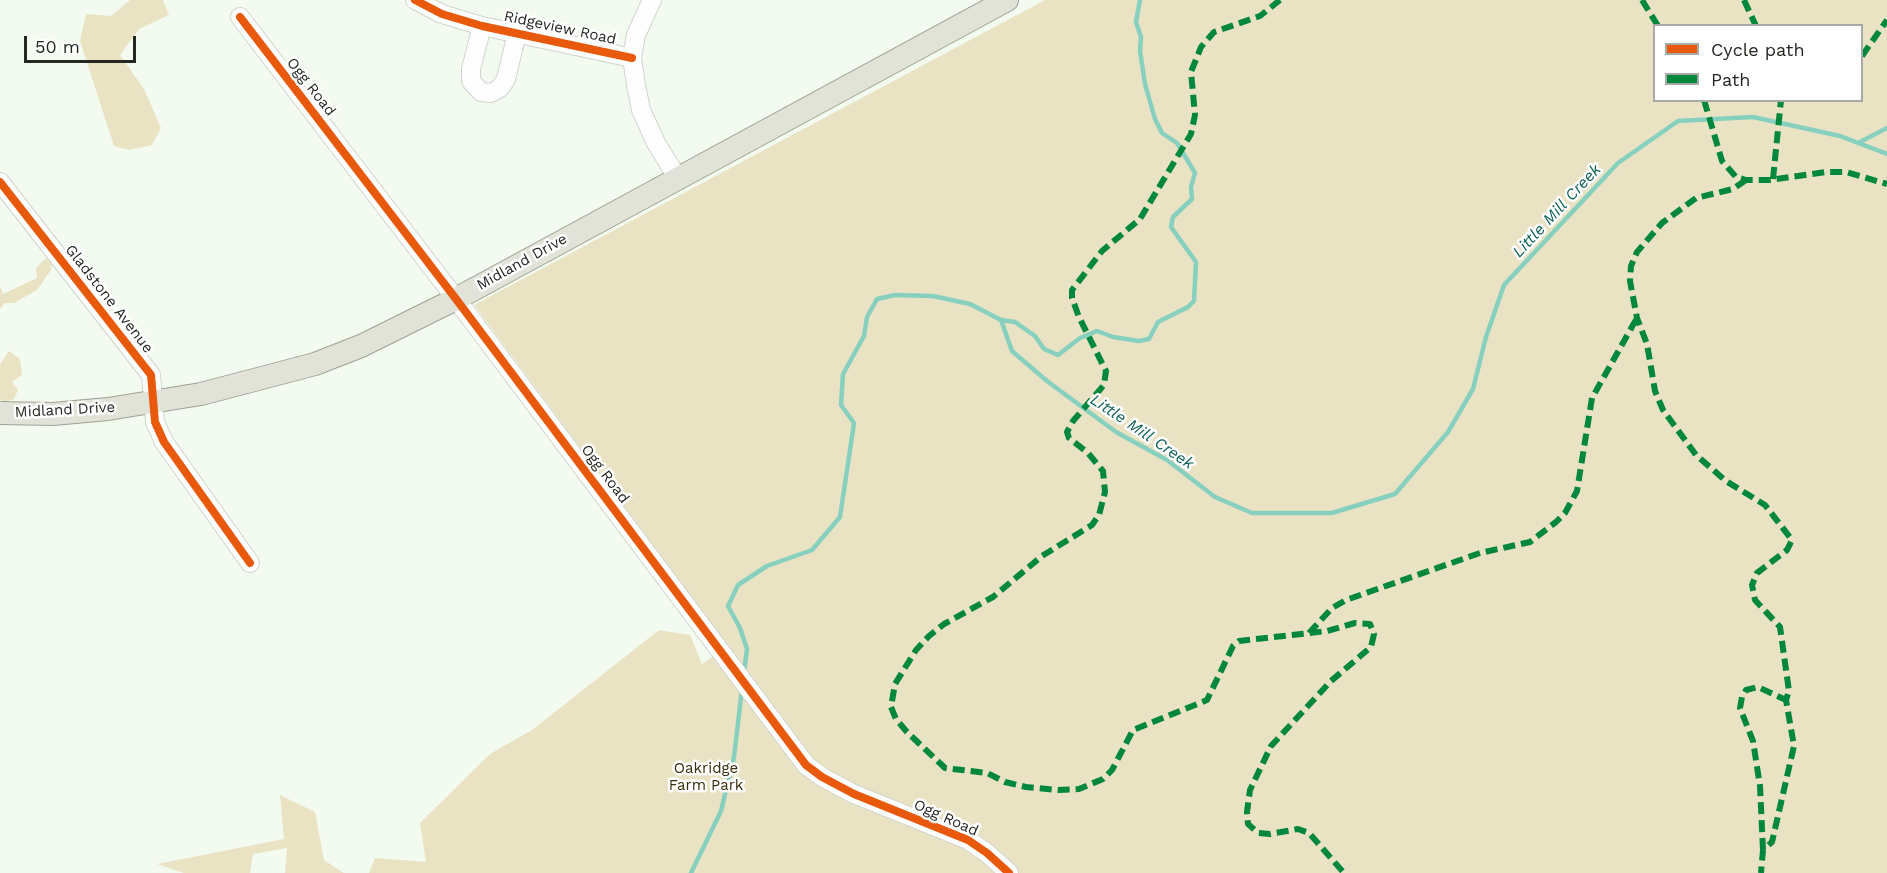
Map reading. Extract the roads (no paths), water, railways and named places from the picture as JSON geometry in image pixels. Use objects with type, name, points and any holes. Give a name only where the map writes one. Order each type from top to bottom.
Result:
[{"type":"main road","name":"Midland Drive","points":[[0,413],[64,413],[154,401],[237,386],[315,364],[361,346],[456,299],[677,177],[1007,0]]},
{"type":"street","name":"Ridgeview Road","points":[[415,0],[442,14],[482,26],[632,58]]},
{"type":"street","points":[[652,0],[636,35],[632,58],[642,110],[656,143],[677,177]]},
{"type":"street","name":"Ogg Road","points":[[240,17],[456,299],[806,765],[822,777],[854,794],[968,840],[1009,873]]},
{"type":"street","name":"Ridgeview Road","points":[[482,26],[471,69],[471,81],[481,92],[491,93],[500,88],[506,79],[517,33]]},
{"type":"street","name":"Gladstone Avenue","points":[[0,182],[151,375],[155,422],[164,442],[250,563]]},
{"type":"waterway","points":[[1001,320],[1015,322],[1035,336],[1044,349],[1058,355],[1080,338],[1097,331],[1113,337],[1139,341],[1149,339],[1158,322],[1188,307],[1194,301],[1196,262],[1171,227],[1173,217],[1192,199],[1191,187],[1195,173],[1177,143],[1162,133],[1155,119],[1145,84],[1140,51],[1141,37],[1136,22],[1140,0]]},
{"type":"waterway","name":"Little Mill Creek","points":[[744,672],[747,649],[740,628],[728,606],[738,585],[767,566],[812,550],[840,517],[854,423],[841,405],[843,374],[864,336],[867,317],[877,299],[895,295],[933,296],[970,304],[1001,320],[1012,351],[1047,381],[1116,432],[1167,460],[1215,497],[1252,513],[1332,513],[1395,494],[1448,432],[1473,389],[1486,337],[1504,285],[1618,163],[1678,121],[1753,117],[1840,136],[1887,154]]},
{"type":"waterway","points":[[1858,143],[1887,128]]},
{"type":"waterway","name":"Little Mill Creek","points":[[691,873],[721,811],[734,757],[742,689]]},
{"type":"park label","name":"Oakridge Farm Park","points":[[706,778]]}]
